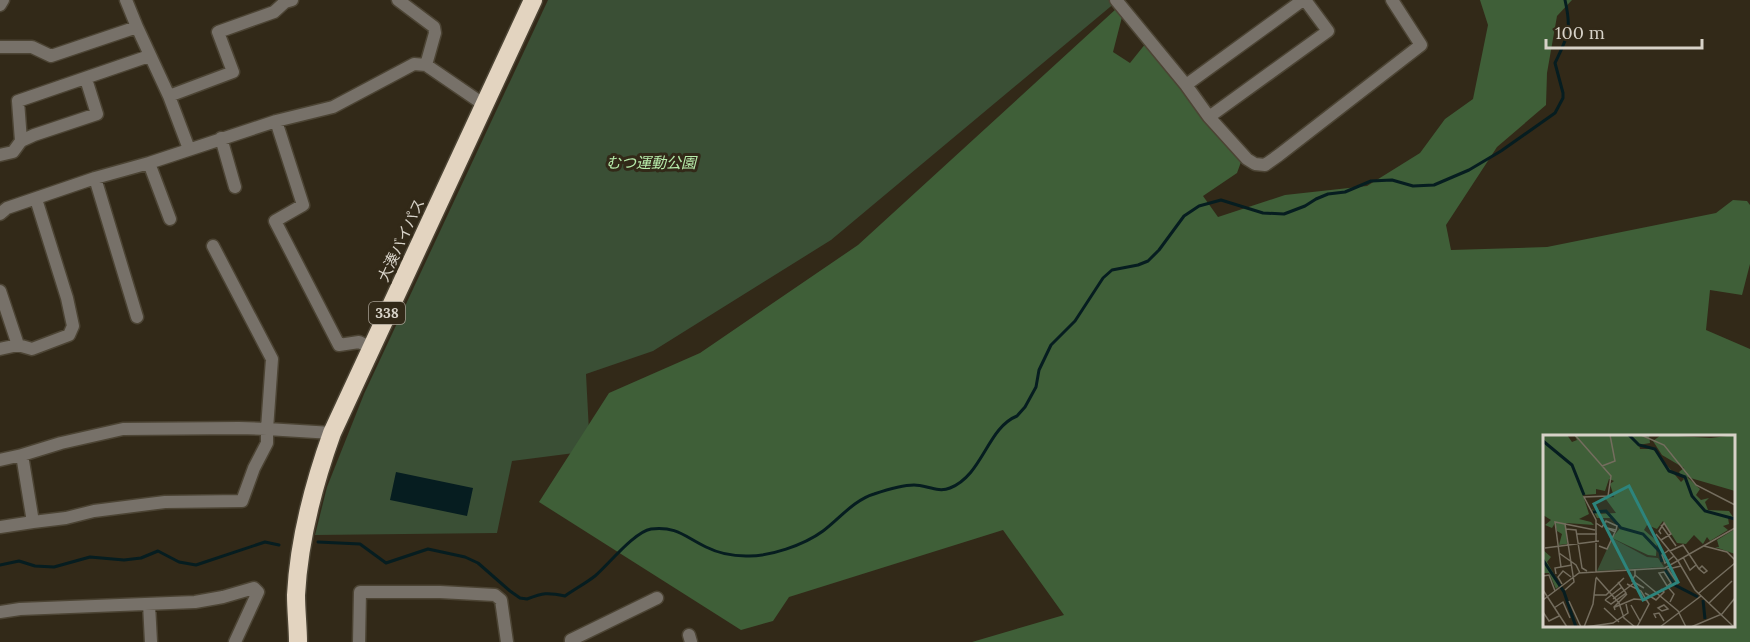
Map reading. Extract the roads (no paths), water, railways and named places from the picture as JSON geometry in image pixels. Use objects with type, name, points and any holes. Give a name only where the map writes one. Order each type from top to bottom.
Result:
[{"type":"highway","name":"大湊バイパス","points":[[298,642],[296,597],[300,551],[308,509],[320,467],[333,433],[483,104],[533,0]]},
{"type":"street","points":[[0,5],[3,0]]},
{"type":"street","points":[[126,0],[149,56],[169,96],[189,149]]},
{"type":"street","points":[[169,96],[233,72],[218,32],[274,12],[285,2],[292,0]]},
{"type":"street","points":[[398,0],[434,27],[435,33],[426,65]]},
{"type":"street","points":[[1116,0],[1186,85],[1209,117],[1247,159],[1255,164],[1265,165],[1280,156],[1421,45],[1392,0]]},
{"type":"street","points":[[1186,85],[1304,0],[1328,31],[1209,117]]},
{"type":"street","points":[[0,47],[32,47],[51,56],[137,27]]},
{"type":"street","points":[[21,141],[18,101],[149,56]]},
{"type":"street","points":[[2,206],[36,199],[221,138],[333,106],[414,64],[426,65],[483,104]]},
{"type":"street","points":[[0,155],[13,152],[21,141],[34,135],[97,114],[86,79]]},
{"type":"street","points":[[276,121],[303,205],[275,221],[339,345],[359,342],[372,348]]},
{"type":"street","points":[[221,138],[235,187]]},
{"type":"street","points":[[149,163],[170,219]]},
{"type":"street","points":[[95,178],[137,317]]},
{"type":"street","points":[[0,349],[18,345],[32,349],[69,335],[73,326],[67,298],[36,199]]},
{"type":"street","points":[[0,526],[165,502],[242,501],[254,468],[267,444],[272,359],[213,246]]},
{"type":"street","points":[[0,291],[18,345]]},
{"type":"street","points":[[0,460],[123,429],[267,429],[333,433]]},
{"type":"street","points":[[22,454],[33,522]]},
{"type":"street","points":[[0,612],[20,609],[195,602],[254,588],[258,592],[235,642]]},
{"type":"street","points":[[359,642],[360,592],[440,592],[495,595],[501,600],[507,642]]},
{"type":"street","points":[[571,642],[657,598]]},
{"type":"street","points":[[149,604],[151,642]]},
{"type":"water","points":[[396,472],[473,488],[467,516],[390,500]]},
{"type":"waterway","points":[[318,542],[360,544],[386,563],[428,549],[465,557],[478,563],[520,598],[527,599],[545,594],[565,596],[595,576],[637,536],[651,529],[668,529],[680,533],[725,554],[755,556],[786,549],[806,541],[829,526],[853,505],[874,494],[909,485],[941,490],[950,488],[970,473],[999,430],[1025,407],[1036,387],[1039,370],[1051,345],[1075,321],[1103,278],[1112,270],[1148,261],[1184,216],[1199,206],[1221,200],[1263,213],[1284,214],[1328,194],[1345,192],[1371,181],[1392,180],[1413,186],[1434,185],[1469,170],[1501,151],[1555,113],[1563,98],[1555,63],[1568,33],[1565,0]]},
{"type":"waterway","points":[[0,565],[19,561],[35,566],[54,567],[90,557],[124,560],[141,558],[158,551],[179,562],[196,565],[265,542],[279,545]]},
{"type":"park label","name":"むつ運動公園","points":[[651,162]]}]
